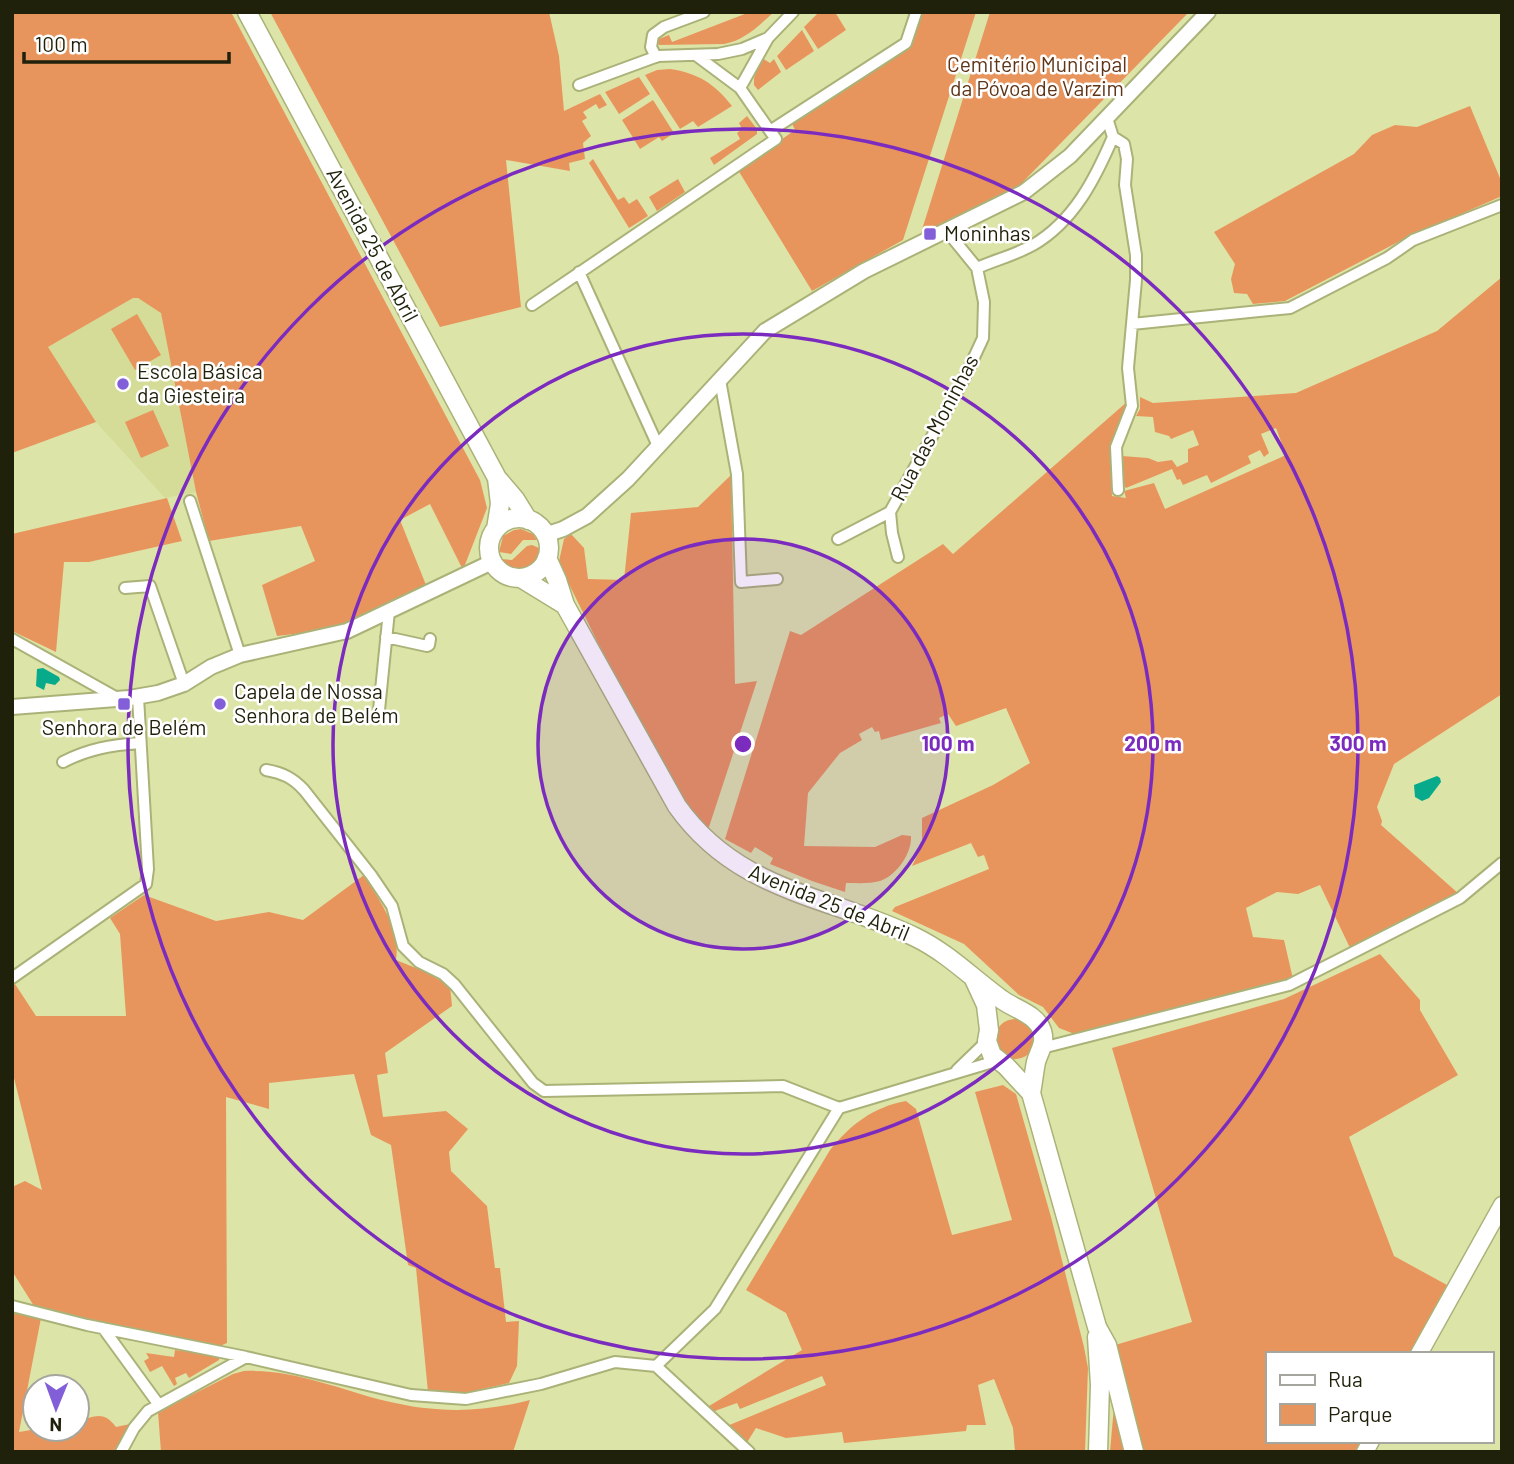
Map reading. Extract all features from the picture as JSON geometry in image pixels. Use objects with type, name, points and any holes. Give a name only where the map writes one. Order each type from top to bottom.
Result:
[{"type":"main road","name":"Avenida 25 de Abril","points":[[247,12],[497,478],[528,520]]},
{"type":"main road","name":"Avenida 25 de Abril","points":[[496,529],[500,504],[497,478]]},
{"type":"main road","points":[[511,520],[528,520],[545,535],[548,542],[547,558],[537,572],[521,578],[504,574],[492,562],[489,545],[496,529],[511,520]]},
{"type":"main road","name":"Avenida 25 de Abril","points":[[547,558],[565,605],[692,829],[738,866],[766,880],[915,937],[951,957],[1001,999],[1031,1016],[1040,1027],[1043,1034],[1031,1093],[1097,1327],[1100,1385],[1098,1452]]},
{"type":"main road","name":"Avenida 25 de Abril","points":[[521,578],[565,605]]},
{"type":"main road","name":"Avenida 25 de Abril","points":[[972,975],[986,1005],[992,1055],[1031,1093]]},
{"type":"main road","points":[[988,1036],[999,1017],[1007,1013],[1024,1013]]},
{"type":"main road","points":[[1001,1064],[1023,1067],[1040,1053]]},
{"type":"main road","points":[[1420,1352],[1502,1205]]},
{"type":"main road","name":"Avenida 25 de Abril","points":[[1097,1327],[1107,1345],[1134,1452]]},
{"type":"street","points":[[656,57],[652,47],[653,35],[664,27],[704,12]]},
{"type":"street","points":[[740,88],[768,38],[793,12]]},
{"type":"street","points":[[545,535],[587,516],[628,479],[765,331],[864,271],[1024,192],[1070,156],[1208,12]]},
{"type":"street","points":[[770,131],[906,43],[916,13]]},
{"type":"street","points":[[579,85],[656,57],[718,54],[742,49],[768,38]]},
{"type":"street","points":[[531,305],[776,139],[740,88],[697,56]]},
{"type":"street","points":[[1107,118],[1113,136],[1124,144],[1127,159],[1127,204],[1136,255],[1128,368],[1132,406],[1116,447],[1118,489]]},
{"type":"street","points":[[977,268],[1032,246],[1068,217],[1081,202],[1113,136]]},
{"type":"street","points":[[1132,324],[1290,309],[1387,258],[1413,240],[1502,205]]},
{"type":"street","name":"Rua das Moninhas","points":[[838,539],[890,512],[964,379],[983,338],[984,302],[977,268],[946,230]]},
{"type":"street","points":[[579,272],[658,446]]},
{"type":"street","points":[[720,380],[737,474],[741,582],[777,579]]},
{"type":"street","points":[[190,501],[240,655]]},
{"type":"street","name":"Rua das Moninhas","points":[[890,512],[898,557]]},
{"type":"street","points":[[12,707],[128,698],[184,684],[211,667],[240,655],[347,631],[492,562]]},
{"type":"street","points":[[125,588],[150,586],[184,684]]},
{"type":"street","points":[[379,710],[388,611]]},
{"type":"street","points":[[386,637],[427,646],[430,639]]},
{"type":"street","points":[[12,639],[128,698],[140,743],[148,869],[146,884],[12,978]]},
{"type":"street","points":[[63,762],[104,746],[140,743]]},
{"type":"street","points":[[266,770],[282,773],[295,780],[304,790],[392,906],[403,946],[419,962],[443,974],[455,985],[533,1083],[544,1091],[783,1086],[839,1108],[949,1075],[1001,1064]]},
{"type":"street","points":[[1040,1053],[1068,1040],[1289,985],[1460,898],[1502,863]]},
{"type":"street","points":[[1040,1027],[1068,1040]]},
{"type":"street","points":[[949,1075],[967,1062],[988,1036]]},
{"type":"street","points":[[656,1366],[715,1309],[839,1108]]},
{"type":"street","points":[[12,1306],[411,1395],[466,1399],[541,1384],[615,1362],[656,1366],[749,1452]]},
{"type":"street","points":[[103,1328],[159,1405]]},
{"type":"street","points":[[121,1452],[148,1411],[246,1357]]},
{"type":"shaded area","name":"Escola Básica da Giesteira","points":[[133,298],[138,298],[161,312],[196,492],[165,498],[96,422],[48,347]]},
{"type":"green space","points":[[12,12],[231,12],[480,480],[487,508],[463,570],[430,504],[400,520],[426,585],[344,628],[277,636],[262,585],[315,561],[301,526],[209,541],[196,492],[161,313],[138,298],[133,298],[48,347],[96,422],[12,453]]},
{"type":"green space","points":[[270,12],[549,12],[559,56],[564,111],[600,94],[607,105],[599,109],[596,104],[583,112],[587,118],[582,121],[591,136],[583,143],[585,159],[569,163],[570,171],[506,160],[521,307],[440,327]]},
{"type":"green space","points":[[750,12],[774,12],[751,32],[732,42],[659,45],[659,39],[669,35],[672,42]]},
{"type":"green space","points":[[819,12],[835,12],[846,30],[818,49],[804,27]]},
{"type":"green space","points":[[923,12],[976,12],[903,240],[812,291],[738,170],[795,130],[791,121],[911,45]]},
{"type":"green space","name":"Cemitério Municipal da Póvoa de Varzim","points":[[990,12],[1189,12],[1013,192],[920,236]]},
{"type":"green space","points":[[802,30],[814,51],[786,70],[777,56]]},
{"type":"green space","points":[[762,58],[770,63],[774,59],[781,72],[758,90],[754,85],[754,78]]},
{"type":"green space","points":[[670,69],[689,73],[705,81],[732,106],[698,127],[693,121],[680,129],[645,75]]},
{"type":"green space","points":[[639,77],[650,94],[619,114],[605,92]]},
{"type":"green space","points":[[653,100],[674,133],[662,141],[659,137],[640,149],[622,120]]},
{"type":"green space","points":[[1470,106],[1502,183],[1502,196],[1400,241],[1285,301],[1253,304],[1247,294],[1234,293],[1231,279],[1235,264],[1214,232],[1354,154],[1372,135],[1395,125],[1417,127]]},
{"type":"green space","points":[[747,116],[757,129],[757,134],[714,165],[710,158],[740,139],[737,133],[742,129],[739,123]]},
{"type":"green space","points":[[593,159],[618,200],[624,197],[629,204],[637,199],[648,216],[629,228],[589,163]]},
{"type":"green space","points":[[678,179],[685,192],[657,211],[649,197]]},
{"type":"green space","points":[[1502,277],[1502,694],[1394,764],[1377,807],[1381,825],[1459,894],[1351,950],[1320,885],[1298,894],[1277,892],[1246,908],[1253,937],[1284,940],[1293,979],[1077,1035],[1059,1028],[1043,1007],[1019,995],[964,944],[892,911],[895,907],[989,869],[984,855],[978,857],[971,843],[912,866],[922,846],[922,818],[993,785],[1030,763],[1006,708],[956,726],[948,714],[939,718],[941,723],[881,740],[879,731],[875,732],[872,727],[859,734],[862,740],[840,753],[808,793],[804,846],[875,847],[902,835],[911,836],[909,849],[902,863],[892,874],[880,881],[846,883],[845,892],[770,864],[773,858],[755,847],[751,853],[725,839],[790,631],[801,635],[943,544],[953,554],[1128,401],[1113,441],[1110,458],[1112,496],[1126,498],[1124,491],[1154,483],[1165,509],[1286,455],[1276,428],[1261,434],[1269,453],[1264,457],[1260,450],[1248,456],[1251,463],[1211,483],[1207,475],[1183,485],[1180,479],[1177,480],[1172,469],[1126,488],[1122,483],[1122,456],[1148,458],[1158,462],[1172,460],[1177,467],[1188,462],[1188,449],[1199,445],[1193,430],[1171,439],[1155,432],[1153,417],[1136,416],[1140,409],[1140,397],[1153,403],[1296,393],[1437,331]]},
{"type":"green space","points":[[137,314],[161,355],[135,370],[111,329]]},
{"type":"green space","points":[[153,410],[169,446],[141,458],[125,422]]},
{"type":"green space","points":[[731,475],[735,684],[757,681],[708,830],[685,802],[598,643],[559,561],[564,539],[571,534],[584,548],[588,579],[624,580],[631,513],[698,507]]},
{"type":"green space","points":[[167,498],[182,541],[89,562],[64,562],[56,652],[12,631],[12,534]]},
{"type":"green space","points":[[521,529],[533,534],[537,540],[523,540],[511,554],[499,552],[503,536]]},
{"type":"green space","points":[[527,546],[539,548],[538,558],[527,568],[510,568],[501,559],[512,560]]},
{"type":"green space","points":[[364,875],[392,926],[397,948],[396,960],[426,972],[450,986],[452,1006],[385,1053],[388,1073],[377,1075],[383,1117],[446,1111],[468,1129],[449,1152],[451,1171],[487,1206],[495,1268],[500,1268],[506,1322],[519,1321],[517,1366],[509,1383],[469,1392],[428,1392],[416,1268],[408,1265],[391,1145],[371,1135],[354,1074],[269,1083],[269,1109],[226,1097],[227,1343],[220,1346],[107,1324],[34,1306],[12,1271],[12,1187],[25,1181],[42,1190],[12,1070],[12,986],[15,984],[36,1016],[126,1016],[120,934],[110,918],[144,895],[216,921],[269,912],[303,920]]},
{"type":"green space","points":[[1380,954],[1420,1000],[1420,1010],[1458,1075],[1349,1137],[1394,1256],[1447,1285],[1410,1352],[1266,1352],[1266,1443],[1360,1443],[1355,1452],[1143,1452],[1112,1346],[1192,1322],[1112,1048],[1284,999]]},
{"type":"green space","points":[[1015,1019],[1029,1025],[1035,1039],[1029,1053],[1015,1059],[1001,1053],[995,1039],[1001,1025]]},
{"type":"green space","points":[[1003,1085],[1016,1094],[1084,1347],[1088,1368],[1085,1452],[1015,1452],[1013,1428],[994,1379],[978,1385],[986,1425],[967,1425],[966,1431],[844,1443],[842,1432],[786,1438],[756,1428],[746,1444],[727,1426],[826,1385],[822,1376],[740,1409],[737,1403],[712,1412],[709,1406],[802,1350],[786,1313],[746,1290],[830,1150],[863,1118],[906,1101],[916,1109],[952,1235],[1012,1220],[975,1092]]},
{"type":"green space","points":[[12,1313],[41,1318],[30,1373],[21,1373],[21,1443],[91,1443],[91,1418],[94,1417],[107,1418],[116,1427],[130,1424],[116,1452],[12,1452]]},
{"type":"green space","points":[[175,1350],[215,1355],[219,1360],[189,1378],[186,1373],[175,1378],[177,1384],[174,1386],[162,1366],[150,1372],[144,1361],[149,1358],[146,1353],[174,1357]]},
{"type":"green space","points":[[244,1371],[299,1376],[386,1401],[422,1408],[476,1409],[530,1400],[513,1452],[161,1452],[158,1412]]},
{"type":"green space","points":[[1114,1406],[1128,1452],[1110,1452]]},
{"type":"water","points":[[43,668],[60,680],[55,685],[46,683],[44,690],[36,686],[37,669]]},
{"type":"water","points":[[1437,776],[1441,782],[1429,798],[1422,801],[1415,797],[1414,785]]},
{"type":"place","name":"Moninhas","points":[[930,234]]},
{"type":"place","name":"Escola Básica da Giesteira","points":[[123,384]]},
{"type":"place","name":"Senhora de Belém","points":[[124,704]]},
{"type":"place","name":"Capela de Nossa Senhora de Belém","points":[[220,704]]}]
